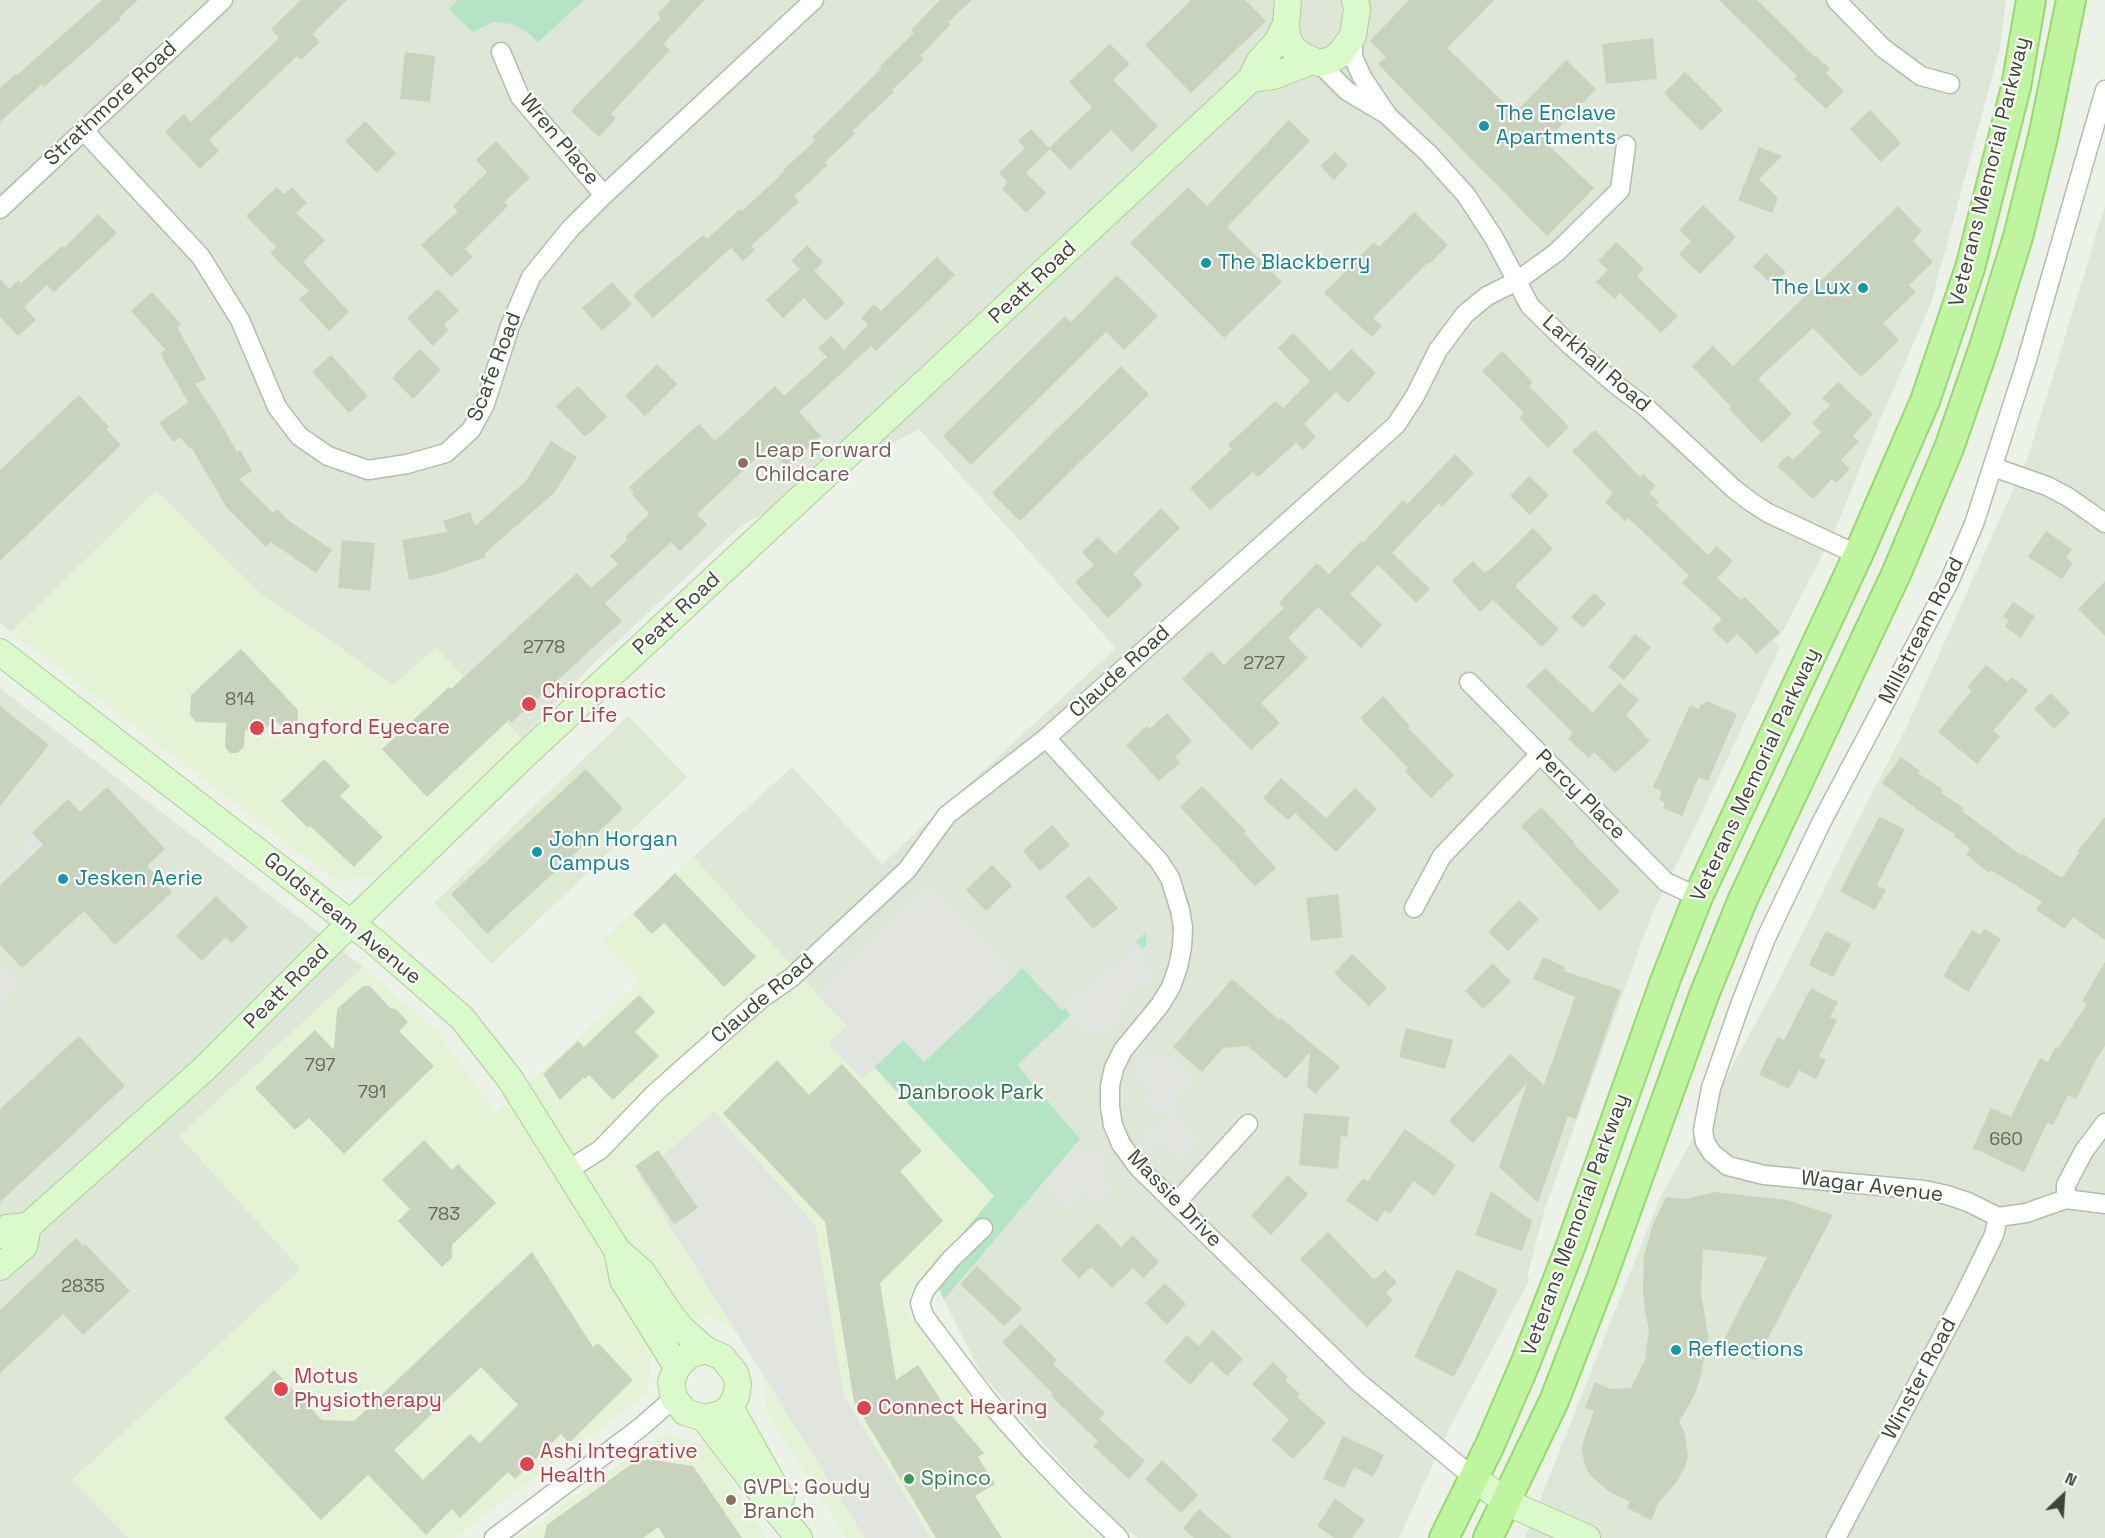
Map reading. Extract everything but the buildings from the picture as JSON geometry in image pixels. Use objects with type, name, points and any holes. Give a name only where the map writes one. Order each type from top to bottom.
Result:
[{"type":"main road","name":"Veterans Memorial Parkway","points":[[1444,1538],[1474,1478],[1525,1364],[1570,1248],[1665,981],[1698,897],[1858,555],[1924,401],[1970,268],[2016,87],[2031,0]]},
{"type":"main road","name":"Veterans Memorial Parkway","points":[[1488,1538],[1554,1401],[1601,1280],[1704,995],[1743,899],[1897,572],[1949,448],[1984,347],[2018,237],[2043,136],[2071,0]]},
{"type":"street","name":"Strathmore Road","points":[[0,208],[223,0]]},
{"type":"street","name":"Scafe Road","points":[[84,130],[201,257],[240,320],[277,407],[299,436],[328,456],[368,470],[407,464],[446,453],[471,430],[485,404],[510,326],[531,277],[570,230],[604,195],[814,0]]},
{"type":"street","points":[[1836,0],[1883,48],[1921,76],[1950,84]]},
{"type":"street","points":[[1251,79],[1273,76],[1316,62],[1331,60],[1339,55],[1353,36],[1358,3]]},
{"type":"street","points":[[1286,7],[1287,36],[1292,47],[1301,55],[1316,62]]},
{"type":"street","name":"Peatt Road","points":[[0,1235],[7,1228],[28,1226],[203,1070],[526,754],[1251,79],[1259,62],[1277,42],[1286,7]]},
{"type":"street","name":"Larkhall Road","points":[[1353,36],[1353,57],[1362,77],[1388,116]]},
{"type":"street","name":"Wren Place","points":[[501,52],[520,97],[604,195]]},
{"type":"street","name":"Larkhall Road","points":[[1316,62],[1347,91],[1388,116],[1429,154],[1466,195],[1494,238],[1530,306],[1570,345],[1648,409],[1734,489],[1767,513],[1858,555]]},
{"type":"street","name":"Millstream Road","points":[[1712,1153],[1705,1142],[1702,1130],[1711,1088],[1766,938],[1822,821],[1949,582],[1974,524],[2042,308],[2105,90]]},
{"type":"street","name":"Claude Road","points":[[568,1170],[600,1150],[655,1093],[762,998],[791,978],[907,870],[947,815],[1046,738],[1396,425],[1406,412],[1438,350],[1465,314],[1487,296],[1517,281],[1557,252],[1620,190],[1626,145]]},
{"type":"street","points":[[1993,467],[2047,486],[2068,497],[2105,523]]},
{"type":"street","name":"Goldstream Avenue","points":[[0,652],[351,923],[462,1018],[510,1079],[617,1250],[642,1272],[678,1323],[706,1350]]},
{"type":"street","name":"Percy Place","points":[[1469,682],[1666,882],[1698,897]]},
{"type":"street","name":"Massie Drive","points":[[1046,738],[1159,861],[1170,878],[1176,894],[1183,927],[1178,967],[1171,987],[1160,1005],[1123,1050],[1114,1068],[1110,1086],[1110,1107],[1113,1125],[1121,1144],[1138,1167],[1358,1382],[1474,1478]]},
{"type":"street","points":[[1413,908],[1442,856],[1540,754]]},
{"type":"street","points":[[2066,1200],[2066,1185],[2079,1160],[2105,1123]]},
{"type":"street","points":[[1176,1203],[1248,1124]]},
{"type":"street","name":"Wagar Avenue","points":[[1712,1153],[1728,1166],[1742,1171],[1924,1190],[1968,1202],[1998,1217]]},
{"type":"street","points":[[1998,1217],[2026,1213],[2066,1200],[2105,1204]]},
{"type":"street","name":"Winster Road","points":[[1836,1538],[1963,1298],[1994,1235],[1998,1217]]},
{"type":"street","name":"Peatt Road","points":[[0,1267],[24,1246],[28,1226]]},
{"type":"street","points":[[983,1227],[951,1259],[925,1290],[920,1303],[924,1316],[988,1401],[1031,1450],[1119,1538]]},
{"type":"street","name":"Goldstream Avenue","points":[[617,1250],[623,1280],[676,1367]]},
{"type":"street","points":[[494,1538],[641,1427],[688,1409],[721,1414],[730,1407],[736,1396],[738,1384],[735,1373],[723,1357],[706,1350],[689,1355],[676,1367],[671,1382],[688,1409],[800,1538]]},
{"type":"street","points":[[730,1407],[800,1538]]},
{"type":"street","points":[[1474,1478],[1506,1502],[1587,1538]]},
{"type":"shaded area","points":[[0,0],[2006,0],[2000,48],[1931,303],[1834,532],[1782,633],[1774,641],[1780,647],[1652,914],[1545,1208],[1527,1277],[1530,1279],[1451,1425],[1399,1538],[1138,1538],[1112,1520],[981,1374],[944,1300],[1080,1139],[1017,1065],[1147,945],[1145,934],[1061,1010],[924,1062],[903,1040],[862,1079],[846,1026],[693,857],[792,767],[882,864],[1116,648],[919,429],[742,525],[592,665],[522,739],[436,648],[395,686],[259,592],[156,491],[11,632],[0,623]]},
{"type":"shaded area","points":[[2105,206],[2105,1538],[1525,1538],[1659,1200],[1776,986],[1906,728],[2029,454]]},
{"type":"shaded area","points":[[156,491],[259,592],[394,685],[435,647],[522,739],[374,878],[334,879],[11,632]]},
{"type":"shaded area","points":[[0,688],[363,967],[179,1136],[301,1269],[72,1480],[129,1538],[0,1538]]},
{"type":"shaded area","points":[[628,716],[687,777],[492,964],[434,903]]},
{"type":"shaded area","points":[[32,835],[42,846],[29,858],[0,902],[0,879],[14,867],[12,864],[25,852],[20,846]]},
{"type":"shaded area","points":[[693,857],[847,1026],[829,1043],[862,1078],[874,1067],[994,1196],[901,1306],[1062,1502],[1099,1538],[846,1538],[767,1413],[762,1374],[734,1329],[705,1316],[652,1344],[648,1393],[454,1538],[129,1538],[72,1481],[301,1269],[179,1136],[363,967],[436,1030],[496,1113],[640,982],[603,941]]},
{"type":"shaded area","points":[[930,885],[1016,975],[924,1062],[903,1040],[862,1079],[828,1043],[847,1026],[816,994]]},
{"type":"shaded area","points":[[1136,942],[1150,958],[1147,968],[1153,970],[1146,987],[1141,984],[1122,1008],[1124,1013],[1109,1032],[1101,1027],[1090,1036],[1064,1008]]},
{"type":"shaded area","points":[[0,960],[23,984],[0,1005]]},
{"type":"shaded area","points":[[1160,1048],[1195,1080],[1180,1095],[1177,1104],[1180,1118],[1201,1137],[1179,1160],[1161,1145],[1146,1151],[1138,1137],[1158,1126],[1168,1115],[1167,1112],[1162,1112],[1157,1116],[1140,1101],[1150,1091],[1149,1086],[1131,1072],[1140,1055],[1147,1061]]},
{"type":"shaded area","points":[[714,1112],[815,1225],[844,1396],[931,1538],[865,1538],[639,1176]]},
{"type":"shaded area","points":[[1076,1144],[1087,1154],[1098,1147],[1109,1165],[1103,1174],[1104,1178],[1114,1187],[1100,1203],[1086,1194],[1072,1209],[1066,1209],[1041,1185]]},
{"type":"shaded area","points":[[664,1433],[710,1447],[766,1538],[518,1538]]},
{"type":"green space","points":[[458,0],[584,0],[538,42],[526,31],[513,24],[493,22],[473,32],[449,9]]},
{"type":"green space","name":"Danbrook Park","points":[[1145,933],[1147,945],[1017,1065],[1080,1139],[944,1300],[930,1271],[994,1196],[874,1067],[903,1040],[924,1062],[1022,968],[1062,1010]]},
{"type":"place","name":"The Enclave Apartments","points":[[1484,126]]},
{"type":"place","name":"The Blackberry","points":[[1206,263]]},
{"type":"place","name":"The Lux","points":[[1863,288]]},
{"type":"place","name":"Leap Forward Childcare","points":[[743,463]]},
{"type":"place","name":"Chiropractic For Life","points":[[529,704]]},
{"type":"place","name":"Langford Eyecare","points":[[257,728]]},
{"type":"place","name":"John Horgan Campus","points":[[537,852]]},
{"type":"place","name":"Jesken Aerie","points":[[63,879]]},
{"type":"place","name":"Reflections","points":[[1676,1350]]},
{"type":"place","name":"Motus Physiotherapy","points":[[281,1389]]},
{"type":"place","name":"Connect Hearing","points":[[864,1408]]},
{"type":"place","name":"Ashi Integrative Health","points":[[527,1464]]},
{"type":"place","name":"Spinco","points":[[909,1479]]},
{"type":"place","name":"GVPL: Goudy Branch","points":[[731,1500]]}]
